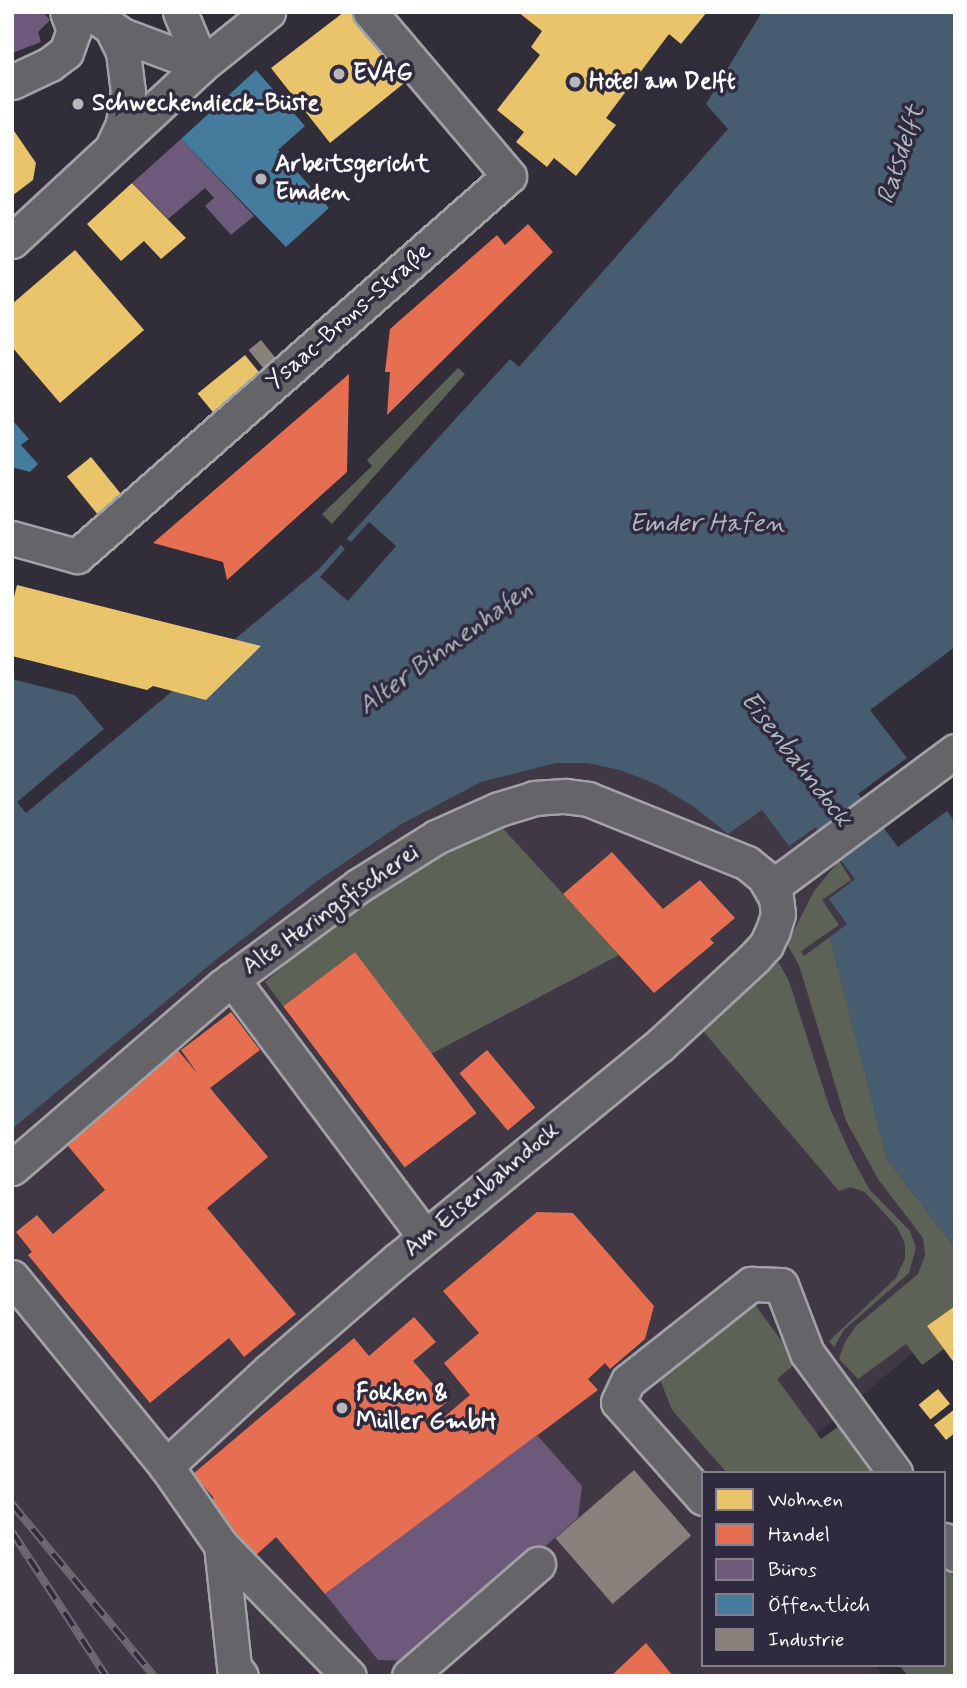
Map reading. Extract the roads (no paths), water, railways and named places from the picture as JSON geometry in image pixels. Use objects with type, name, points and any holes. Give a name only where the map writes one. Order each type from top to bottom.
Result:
[{"type":"street","points":[[12,82],[50,64],[66,52],[73,38],[67,12]]},
{"type":"street","points":[[180,12],[202,65]]},
{"type":"street","points":[[12,241],[104,159],[202,65],[268,12]]},
{"type":"street","name":"Ysaac-Brons-Straße","points":[[12,538],[77,556],[509,176],[370,12]]},
{"type":"street","points":[[101,21],[140,44],[202,65]]},
{"type":"street","points":[[101,21],[123,52],[128,91],[121,131],[104,159]]},
{"type":"street","points":[[772,887],[955,751]]},
{"type":"street","name":"Alte Heringsfischerei","points":[[12,1167],[232,979],[358,886],[436,837],[499,809],[534,798],[565,796],[613,807],[747,863],[772,887]]},
{"type":"street","name":"Am Eisenbahndock","points":[[166,1466],[270,1370],[425,1237],[660,1045],[754,958],[766,945],[778,914],[772,887]]},
{"type":"street","points":[[232,979],[425,1237]]},
{"type":"street","points":[[12,1277],[166,1466],[221,1545],[349,1676]]},
{"type":"street","points":[[701,1496],[618,1402],[628,1381],[751,1284],[781,1285],[807,1353],[894,1471]]},
{"type":"street","points":[[221,1545],[233,1667],[241,1676]]},
{"type":"street","points":[[409,1676],[538,1564]]},
{"type":"water","name":"Emder Hafen","points":[[762,12],[955,12],[955,647],[870,710],[907,758],[858,794],[898,847],[947,811],[955,822],[955,1248],[887,1159],[830,937],[847,924],[829,899],[855,879],[816,827],[789,846],[762,810],[728,834],[694,807],[658,785],[620,770],[587,763],[556,763],[481,782],[400,825],[316,882],[217,959],[12,1129],[12,679],[75,695],[104,729],[17,802],[26,813],[319,569],[510,359],[519,367],[728,129],[706,104]]},
{"type":"railway","points":[[12,1504],[154,1676]]},
{"type":"railway","points":[[12,1532],[106,1676]]},
{"type":"place","name":"EVAG","points":[[339,74]]},
{"type":"place","name":"Hotel am Delft","points":[[575,82]]},
{"type":"place","name":"Schweckendieck-Büste","points":[[78,104]]},
{"type":"place","name":"Arbeitsgericht Emden","points":[[261,179]]},
{"type":"place","name":"Fokken & Müller GmbH","points":[[342,1408]]},
{"type":"water label","name":"Ratsdelft","points":[[902,155]]},
{"type":"water label","name":"Alter Binnenhafen","points":[[446,649]]},
{"type":"water label","name":"Eisenbahndock","points":[[795,760]]}]
